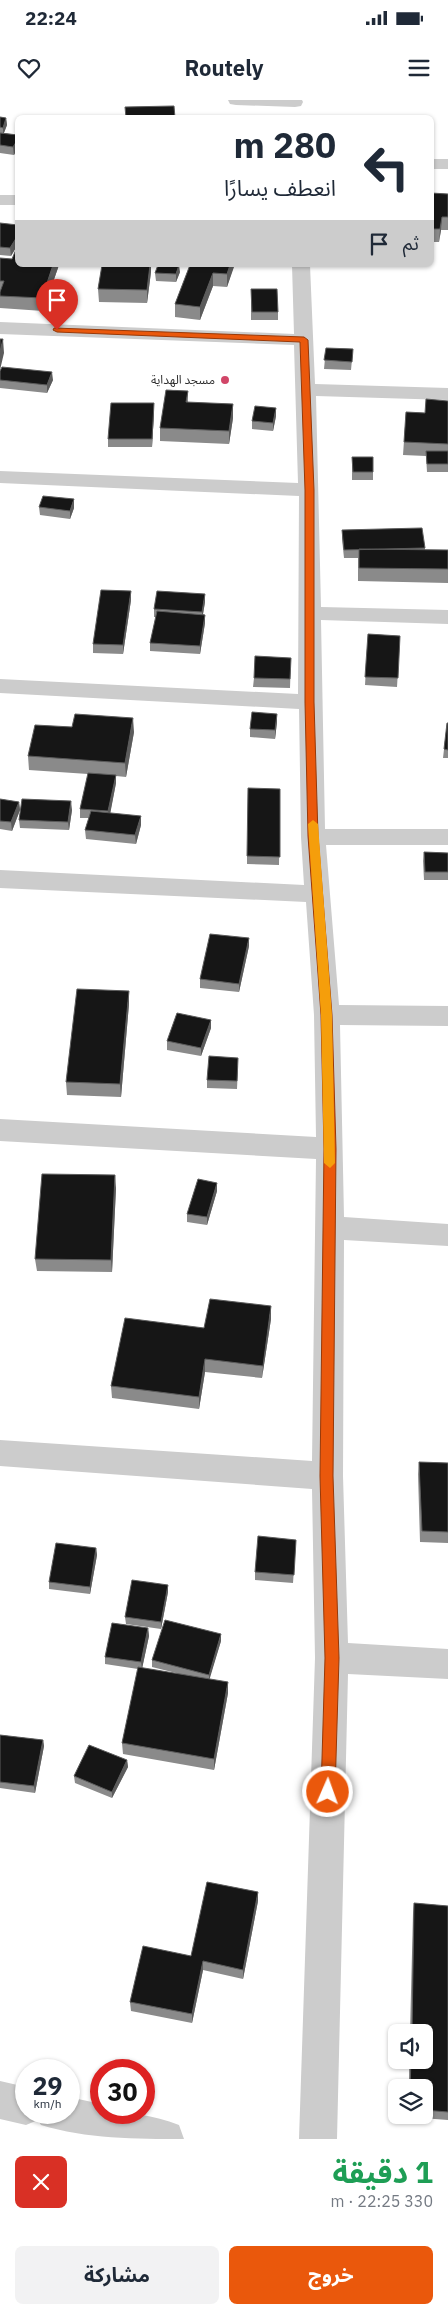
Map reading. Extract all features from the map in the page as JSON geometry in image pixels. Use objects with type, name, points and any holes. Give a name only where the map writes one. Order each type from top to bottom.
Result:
[{"type":"street","points":[[236,100],[295,106]]},
{"type":"street","points":[[434,164],[448,164]]},
{"type":"street","points":[[0,200],[15,200]]},
{"type":"street","points":[[301,267],[309,490],[313,836],[326,1015],[330,1149],[327,1476],[332,1658],[318,2139]]},
{"type":"street","points":[[0,328],[304,340]]},
{"type":"street","points":[[306,390],[448,394]]},
{"type":"street","points":[[0,477],[309,490]]},
{"type":"street","points":[[309,613],[448,617]]},
{"type":"street","points":[[0,686],[310,702]]},
{"type":"street","points":[[313,836],[448,837]]},
{"type":"street","points":[[0,879],[316,894]]},
{"type":"street","points":[[326,1015],[448,1016]]},
{"type":"street","points":[[0,1130],[330,1149]]},
{"type":"street","points":[[328,1228],[448,1235]]},
{"type":"street","points":[[0,1453],[327,1476]]},
{"type":"street","points":[[332,1658],[448,1664]]},
{"type":"street","points":[[0,2100],[15,2103]]},
{"type":"street","points":[[80,2118],[165,2139]]},
{"type":"building","points":[[174,106],[175,115],[126,115],[125,107]]},
{"type":"building","points":[[0,117],[6,118],[3,128],[0,127]]},
{"type":"building","points":[[0,133],[15,135],[13,147],[0,145]]},
{"type":"building","points":[[434,193],[448,194],[448,217],[442,217],[440,229],[434,229]]},
{"type":"building","points":[[0,223],[15,225],[15,240],[10,248],[0,247]]},
{"type":"building","points":[[15,252],[15,267],[52,267],[42,298],[0,296],[4,281],[0,281],[0,258],[12,259]]},
{"type":"building","points":[[102,267],[150,267],[147,290],[98,289]]},
{"type":"building","points":[[157,267],[178,267],[176,274],[155,273]]},
{"type":"building","points":[[189,267],[229,267],[227,274],[213,273],[200,307],[175,304]]},
{"type":"building","points":[[251,289],[277,289],[278,312],[252,312]]},
{"type":"building","points":[[0,339],[3,339],[0,352]]},
{"type":"building","points":[[326,348],[353,349],[352,362],[324,360]]},
{"type":"building","points":[[2,367],[52,372],[47,385],[0,380]]},
{"type":"building","points":[[166,390],[188,391],[186,402],[233,404],[229,431],[160,428]]},
{"type":"building","points":[[426,399],[448,401],[448,444],[404,442],[406,412],[425,413]]},
{"type":"building","points":[[111,403],[154,403],[152,439],[108,439]]},
{"type":"building","points":[[255,406],[276,408],[273,423],[252,421]]},
{"type":"building","points":[[426,451],[448,451],[448,464],[427,464]]},
{"type":"building","points":[[352,457],[373,457],[373,472],[353,472]]},
{"type":"building","points":[[43,496],[74,499],[70,511],[39,507]]},
{"type":"building","points":[[422,528],[425,548],[344,550],[342,530]]},
{"type":"building","points":[[359,549],[448,550],[448,569],[359,568]]},
{"type":"building","points":[[101,590],[131,591],[123,645],[93,644]]},
{"type":"building","points":[[157,591],[205,594],[202,612],[154,609]]},
{"type":"building","points":[[157,611],[205,615],[200,646],[150,643]]},
{"type":"building","points":[[368,634],[400,636],[398,678],[365,677]]},
{"type":"building","points":[[255,656],[291,658],[290,679],[254,678]]},
{"type":"building","points":[[252,712],[277,714],[275,730],[250,729]]},
{"type":"building","points":[[75,714],[133,718],[125,763],[28,756],[35,725],[72,727]]},
{"type":"building","points":[[448,723],[448,750],[444,749]]},
{"type":"building","points":[[88,773],[116,775],[108,811],[80,809]]},
{"type":"building","points":[[248,788],[280,789],[280,857],[247,856]]},
{"type":"building","points":[[0,799],[19,802],[11,822],[0,821]]},
{"type":"building","points":[[22,799],[71,801],[68,822],[19,820]]},
{"type":"building","points":[[91,811],[141,816],[135,835],[85,830]]},
{"type":"building","points":[[424,852],[448,853],[448,872],[425,872]]},
{"type":"building","points":[[210,934],[249,938],[239,984],[200,979]]},
{"type":"building","points":[[77,989],[129,991],[120,1084],[66,1082]]},
{"type":"building","points":[[177,1013],[211,1020],[201,1048],[167,1041]]},
{"type":"building","points":[[209,1056],[238,1058],[237,1081],[207,1080]]},
{"type":"building","points":[[42,1174],[115,1175],[111,1260],[35,1259]]},
{"type":"building","points":[[198,1179],[217,1183],[207,1217],[187,1214]]},
{"type":"building","points":[[210,1299],[271,1306],[263,1366],[205,1359],[199,1397],[111,1386],[125,1318],[204,1328]]},
{"type":"building","points":[[419,1462],[448,1463],[448,1532],[422,1531]]},
{"type":"building","points":[[258,1536],[296,1540],[294,1575],[255,1572]]},
{"type":"building","points":[[56,1543],[96,1548],[90,1587],[49,1582]]},
{"type":"building","points":[[132,1580],[168,1585],[161,1622],[125,1617]]},
{"type":"building","points":[[165,1620],[221,1634],[209,1675],[152,1660]]},
{"type":"building","points":[[112,1623],[148,1628],[141,1662],[105,1657]]},
{"type":"building","points":[[138,1667],[228,1682],[214,1759],[122,1743]]},
{"type":"building","points":[[0,1735],[43,1740],[34,1786],[0,1782]]},
{"type":"building","points":[[89,1745],[127,1760],[112,1792],[74,1776]]},
{"type":"building","points":[[207,1882],[258,1892],[243,1970],[203,1961],[192,2014],[130,2002],[143,1946],[191,1956]]},
{"type":"building","points":[[414,1903],[448,1906],[448,2112],[433,2111],[433,2079],[410,2079],[411,2069],[433,2069],[433,2024],[412,2024]]},
{"type":"slow traffic","points":[[313,824],[316,894],[326,1015],[330,1163]]},
{"type":"place","name":"مسجد الهداية","points":[[225,380]]},
{"type":"route","points":[[57,330],[304,340],[309,490],[313,836],[326,1015],[330,1149],[327,1476],[332,1658],[328,1792]]}]
